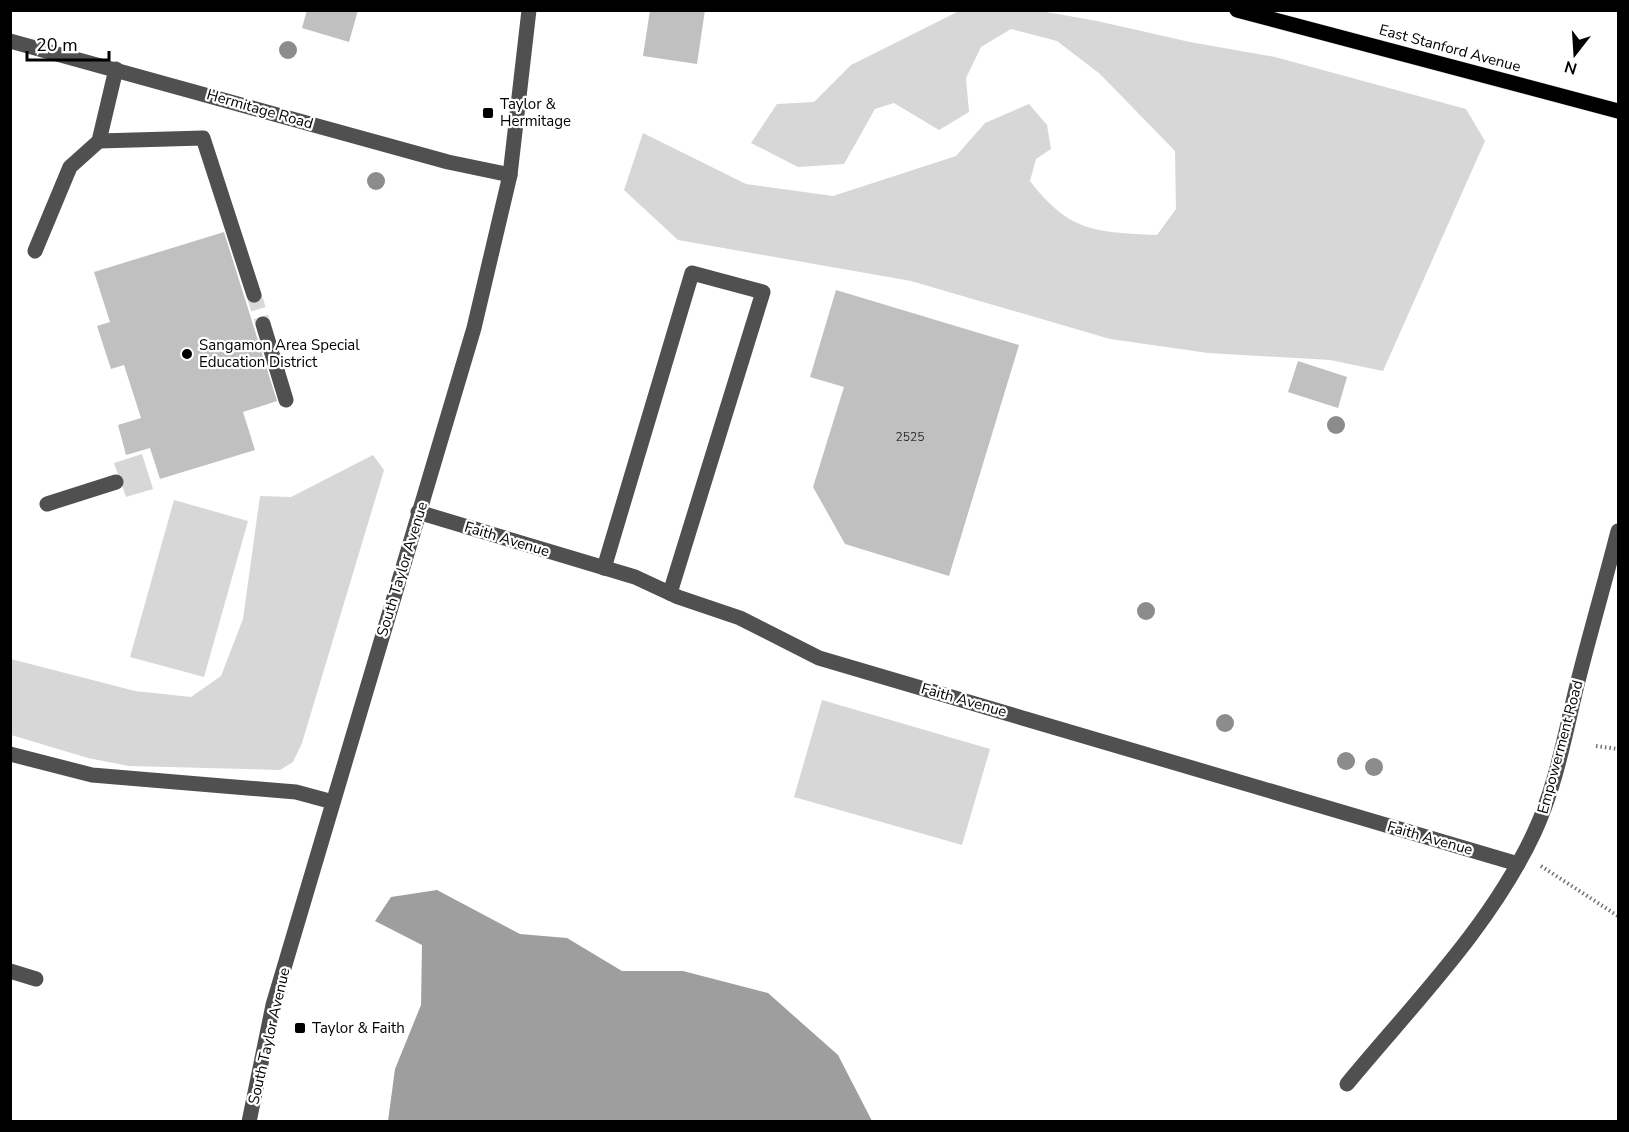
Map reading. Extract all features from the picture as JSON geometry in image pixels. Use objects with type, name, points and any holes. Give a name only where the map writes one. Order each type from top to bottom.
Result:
[{"type":"main road","name":"East Stanford Avenue","points":[[1237,10],[1618,111]]},
{"type":"street","name":"South Taylor Avenue","points":[[249,1122],[273,1005],[474,328],[510,175],[529,10]]},
{"type":"street","name":"Hermitage Road","points":[[10,41],[448,162],[510,175]]},
{"type":"street","points":[[35,252],[70,167],[99,141],[116,69]]},
{"type":"street","points":[[99,141],[202,138],[254,295]]},
{"type":"street","points":[[604,568],[692,273],[763,292],[670,593]]},
{"type":"street","points":[[263,324],[286,400]]},
{"type":"street","points":[[47,504],[116,482]]},
{"type":"street","name":"Faith Avenue","points":[[418,512],[635,577],[670,593],[740,618],[819,657],[1518,864]]},
{"type":"street","name":"Empowerment Road","points":[[1347,1084],[1478,926],[1499,897],[1544,811],[1618,531]]},
{"type":"street","points":[[10,754],[92,775],[296,792],[333,802]]},
{"type":"street","points":[[10,971],[36,979]]},
{"type":"path","points":[[1596,746],[1618,749]]},
{"type":"path","points":[[1518,864],[1542,866],[1618,916]]},
{"type":"shaded area","points":[[961,10],[1041,11],[1097,21],[1190,42],[1275,57],[1466,109],[1485,141],[1383,371],[1330,360],[1208,353],[1110,339],[911,281],[678,240],[624,190],[643,133],[746,184],[833,196],[956,156],[985,123],[1029,104],[1047,125],[1051,149],[1036,159],[1030,181],[1044,198],[1058,211],[1086,226],[1117,233],[1157,235],[1176,209],[1175,151],[1100,74],[1057,41],[1011,29],[981,47],[966,78],[969,112],[939,130],[894,103],[875,109],[844,164],[798,167],[751,143],[777,104],[814,102],[851,65]]},
{"type":"shaded area","points":[[142,454],[153,489],[126,497],[114,463]]},
{"type":"shaded area","points":[[373,455],[384,470],[302,743],[293,762],[280,770],[129,766],[88,758],[11,735],[11,659],[135,691],[191,697],[221,676],[243,619],[260,496],[291,497]]},
{"type":"shaded area","points":[[174,500],[248,521],[204,677],[130,657]]},
{"type":"shaded area","points":[[822,700],[990,749],[962,845],[794,797]]},
{"type":"shaded area","points":[[437,890],[520,934],[567,938],[622,971],[683,971],[768,993],[838,1055],[872,1121],[388,1121],[395,1069],[421,1005],[422,945],[375,921],[391,897]]},
{"type":"building","points":[[307,10],[358,10],[349,42],[302,28]]},
{"type":"building","points":[[650,10],[705,10],[697,64],[643,56]]},
{"type":"building","points":[[224,232],[277,401],[243,412],[255,450],[160,479],[150,448],[126,455],[118,425],[141,418],[124,365],[111,369],[97,326],[110,322],[94,272]]},
{"type":"building","points":[[836,290],[1019,345],[949,576],[845,544],[813,487],[844,387],[810,377]]},
{"type":"building","points":[[1298,361],[1347,377],[1338,408],[1288,392]]},
{"type":"tunnel","points":[[254,295],[263,324]]},
{"type":"place","name":"Taylor & Hermitage","points":[[488,113]]},
{"type":"place","name":"Sangamon Area Special Education District","points":[[187,354]]},
{"type":"place","name":"Taylor & Faith","points":[[300,1028]]}]
